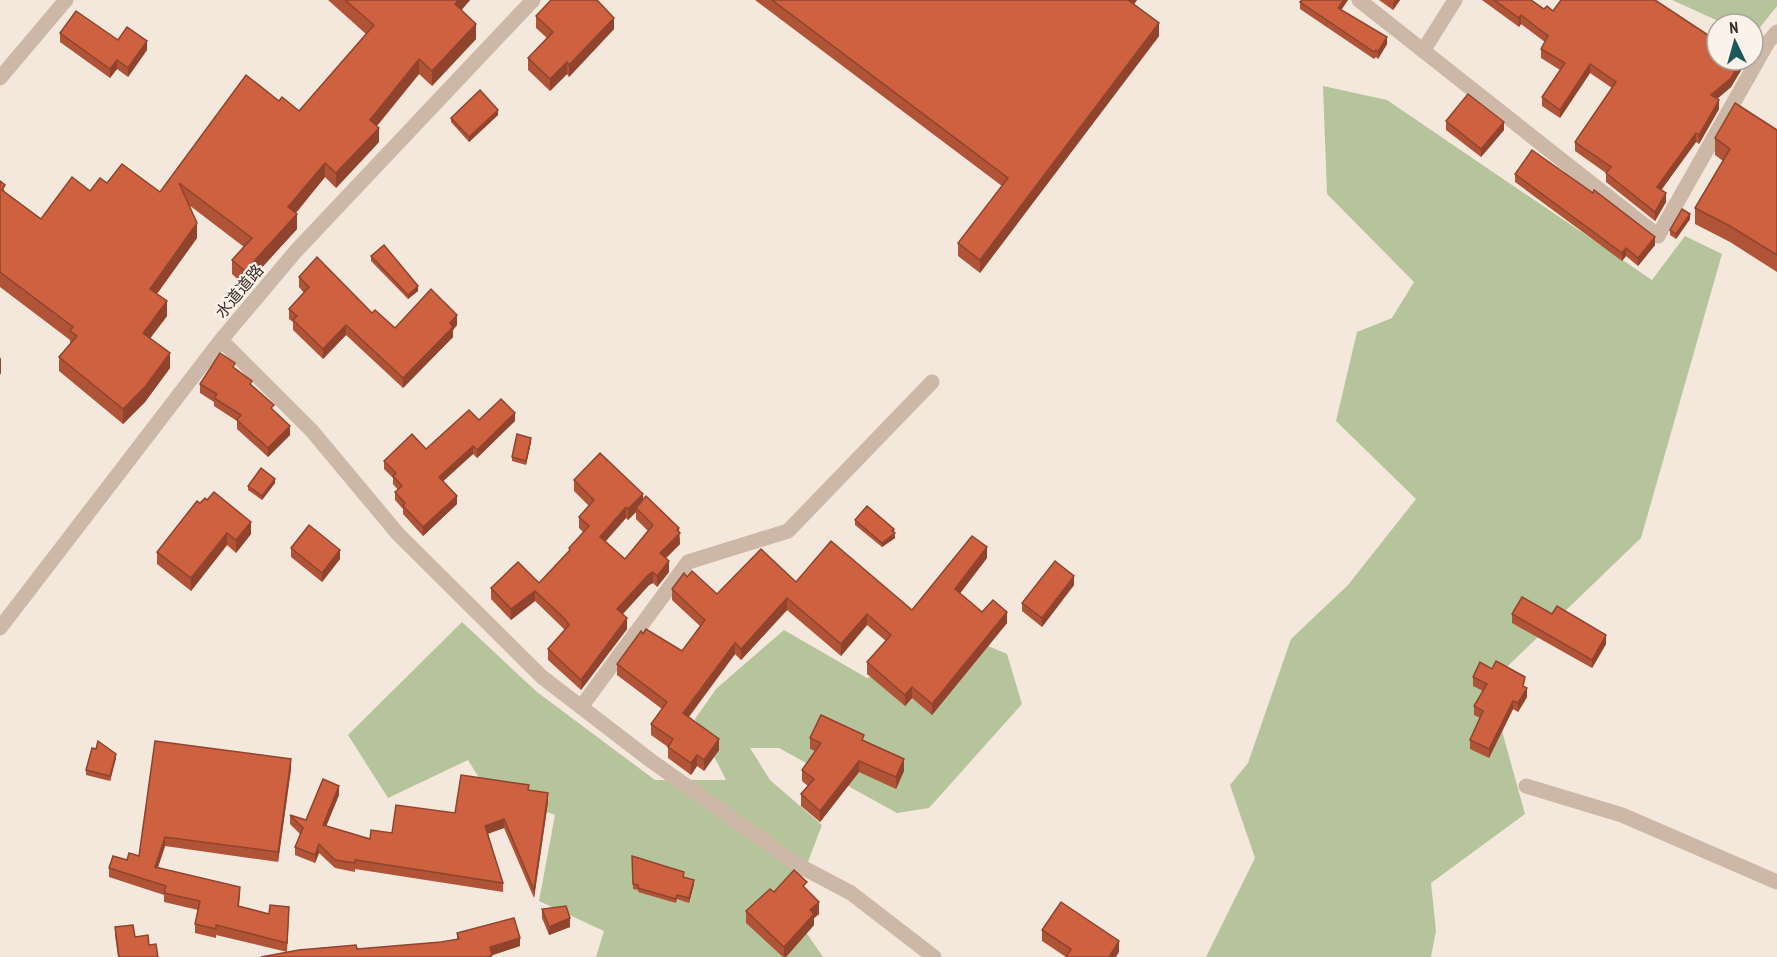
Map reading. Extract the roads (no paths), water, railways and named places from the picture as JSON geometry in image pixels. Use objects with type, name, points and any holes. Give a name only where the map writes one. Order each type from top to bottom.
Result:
[{"type":"street","points":[[0,78],[66,0]]},
{"type":"street","name":"水道道路","points":[[0,628],[221,340],[296,251],[533,0]]},
{"type":"street","points":[[1359,0],[1658,237],[1768,42],[1777,32]]},
{"type":"street","points":[[1423,51],[1455,0]]},
{"type":"street","points":[[221,340],[312,431],[398,534],[542,677],[798,865],[851,893],[934,957]]},
{"type":"street","points":[[581,707],[688,562],[788,531],[932,382]]},
{"type":"street","points":[[1526,786],[1622,815],[1777,882]]}]
